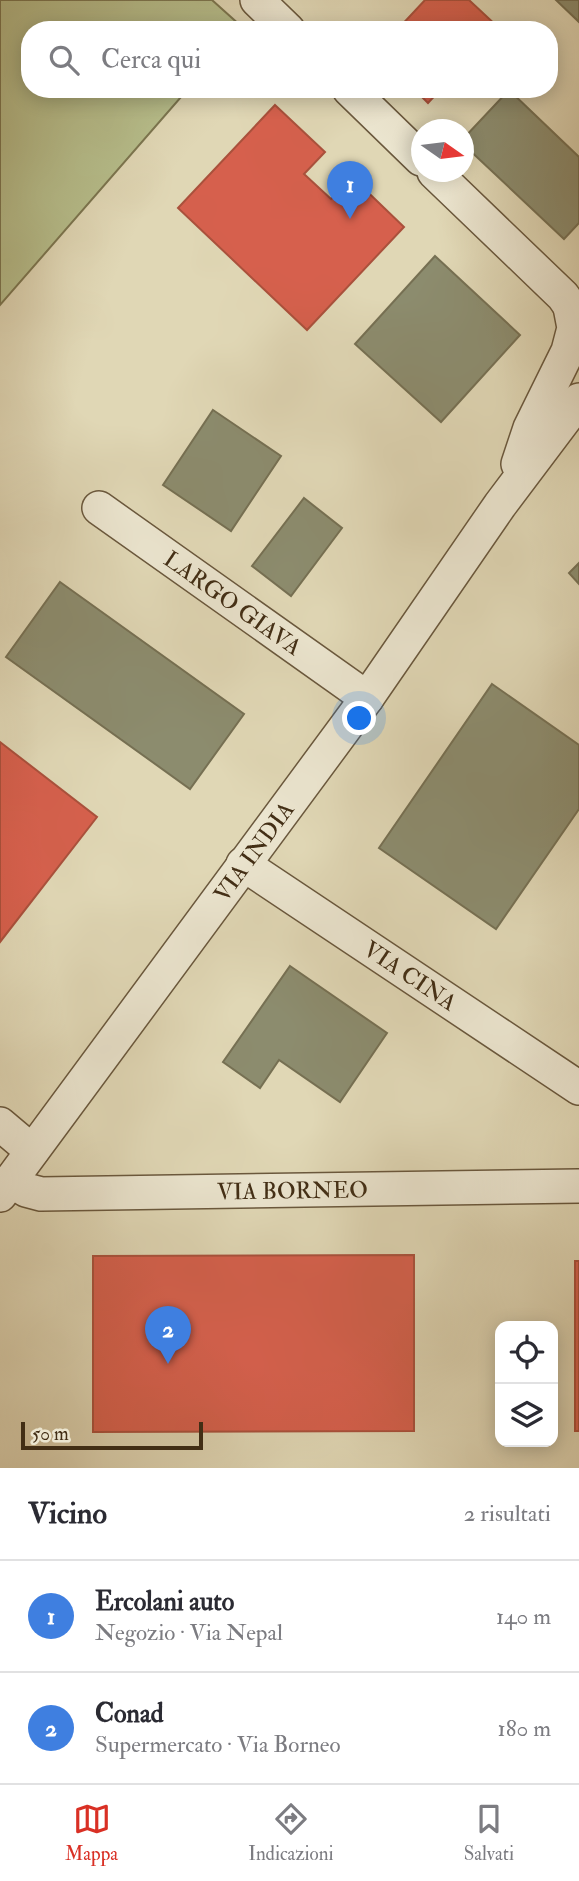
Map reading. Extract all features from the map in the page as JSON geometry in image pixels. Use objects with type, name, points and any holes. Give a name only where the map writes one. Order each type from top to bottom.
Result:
[{"type":"street","points":[[257,0],[279,21]]},
{"type":"street","points":[[358,98],[411,148]]},
{"type":"street","points":[[445,182],[571,302]]},
{"type":"street","name":"VIA INDIA","points":[[500,505],[530,428],[568,351],[574,328],[571,302]]},
{"type":"street","name":"VIA INDIA","points":[[5,1187],[367,698],[500,505],[574,412]]},
{"type":"street","name":"LARGO GIAVA","points":[[99,508],[367,698]]},
{"type":"street","name":"VIA CINA","points":[[243,864],[579,1088]]},
{"type":"street","points":[[0,1124],[32,1151]]},
{"type":"street","name":"VIA BORNEO","points":[[5,1187],[41,1194],[579,1186]]},
{"type":"green space","points":[[0,0],[212,0],[235,21],[21,21],[21,98],[180,98],[0,305]]},
{"type":"building: Negozi","points":[[425,0],[469,0],[492,21],[405,21]]},
{"type":"building: Negozi","points":[[275,105],[325,152],[304,174],[331,199],[352,177],[404,227],[307,330],[178,208]]},
{"type":"building: Negozi","points":[[0,742],[97,817],[0,942]]},
{"type":"building: Negozi","points":[[414,1255],[414,1431],[93,1432],[93,1256]]},
{"type":"building: Negozi","points":[[575,1261],[579,1261],[579,1431],[575,1431]]},
{"type":"building: Industria","points":[[556,0],[579,0],[579,22]]},
{"type":"building: Industria","points":[[501,98],[517,98],[579,157],[579,223],[564,239],[474,154],[474,127]]},
{"type":"building: Industria","points":[[435,256],[520,335],[441,422],[355,344]]},
{"type":"building: Industria","points":[[213,410],[281,456],[231,531],[163,485]]},
{"type":"building: Industria","points":[[304,498],[342,528],[291,596],[252,566]]},
{"type":"building: Industria","points":[[579,563],[579,584],[569,573]]},
{"type":"building: Industria","points":[[60,582],[244,714],[190,789],[6,657]]},
{"type":"building: Industria","points":[[492,684],[579,745],[579,809],[496,929],[379,848]]},
{"type":"building: Industria","points":[[290,966],[387,1033],[340,1102],[279,1060],[260,1088],[223,1062]]},
{"type":"place","name":"Ercolani auto","points":[[350,219]]},
{"type":"place","name":"Conad","points":[[168,1364]]}]
